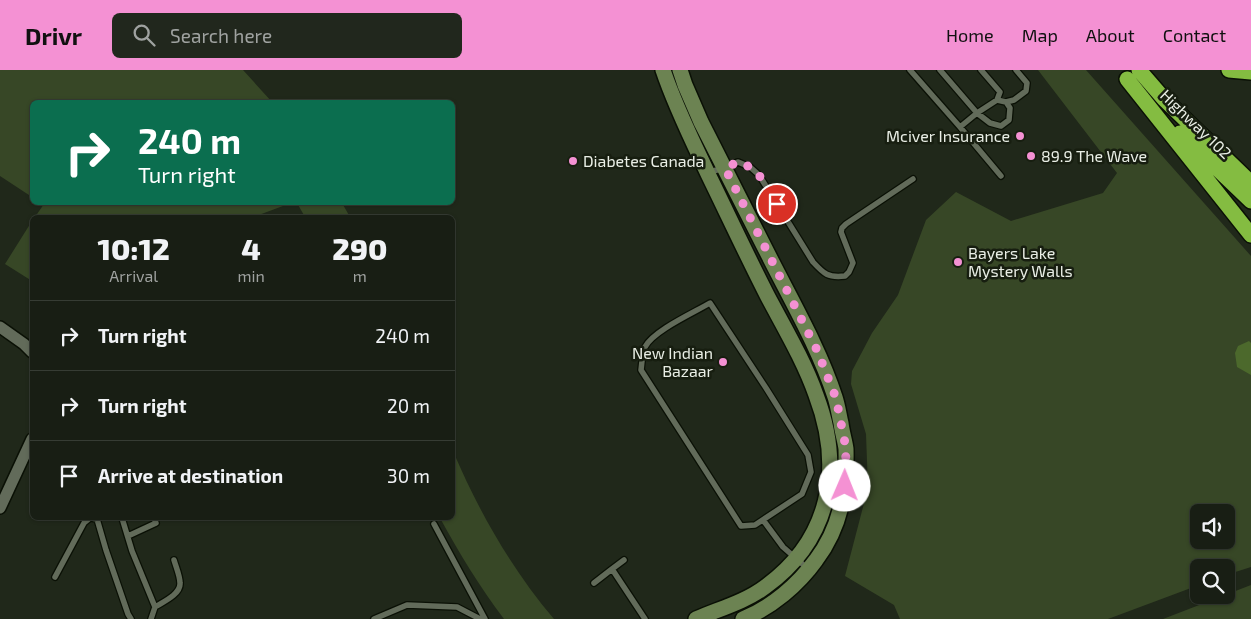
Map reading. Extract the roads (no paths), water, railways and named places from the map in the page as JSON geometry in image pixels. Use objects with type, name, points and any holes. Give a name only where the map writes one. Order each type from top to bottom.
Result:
[{"type":"highway","points":[[1229,70],[1251,72]]},
{"type":"highway","points":[[1128,73],[1251,235]]},
{"type":"highway","name":"Highway 102","points":[[1128,73],[1164,99],[1251,183]]},
{"type":"highway","name":"Highway 102","points":[[1128,73],[1158,112],[1251,201]]},
{"type":"street","points":[[663,70],[683,122],[817,396],[823,417],[830,459],[826,501],[820,522],[796,559],[764,588],[744,599],[696,619]]},
{"type":"street","points":[[680,70],[701,122],[817,350],[836,398],[846,448],[845,486],[837,522],[830,540],[809,570],[783,596],[766,608],[743,619]]},
{"type":"street","points":[[0,327],[30,350]]},
{"type":"street","points":[[0,508],[30,443]]},
{"type":"lane","points":[[910,70],[1001,176]]},
{"type":"lane","points":[[940,70],[978,113],[990,123],[1000,126],[1009,120],[1010,108],[1006,102]]},
{"type":"lane","points":[[960,126],[997,100],[1000,92],[981,70]]},
{"type":"lane","points":[[997,100],[1006,102],[1014,100],[1026,91],[1026,83],[1016,70]]},
{"type":"lane","points":[[707,172],[725,168],[738,162],[750,167],[759,175],[813,262],[829,276],[836,277],[845,276],[853,263],[841,232],[842,228],[913,179]]},
{"type":"lane","points":[[710,303],[808,455],[811,472],[802,494],[763,520],[755,525],[740,526],[641,370],[646,345],[662,330],[710,303]]},
{"type":"lane","points":[[55,577],[84,523],[88,520]]},
{"type":"lane","points":[[98,520],[106,550],[131,619]]},
{"type":"lane","points":[[123,520],[132,551],[155,607]]},
{"type":"lane","points":[[128,536],[156,523],[155,520]]},
{"type":"lane","points":[[763,520],[783,547],[809,570]]},
{"type":"lane","points":[[434,524],[485,619]]},
{"type":"lane","points":[[151,619],[155,607],[175,594],[179,589],[180,584],[174,560]]},
{"type":"lane","points":[[594,583],[624,560]]},
{"type":"lane","points":[[612,569],[644,619]]},
{"type":"lane","points":[[374,619],[407,605],[457,608],[480,619]]},
{"type":"place","name":"Mciver Insurance","points":[[1020,136]]},
{"type":"place","name":"89.9 The Wave","points":[[1031,156]]},
{"type":"place","name":"Diabetes Canada","points":[[573,161]]},
{"type":"place","name":"Bayers Lake Mystery Walls","points":[[958,262]]},
{"type":"place","name":"New Indian Bazaar","points":[[723,362]]}]
